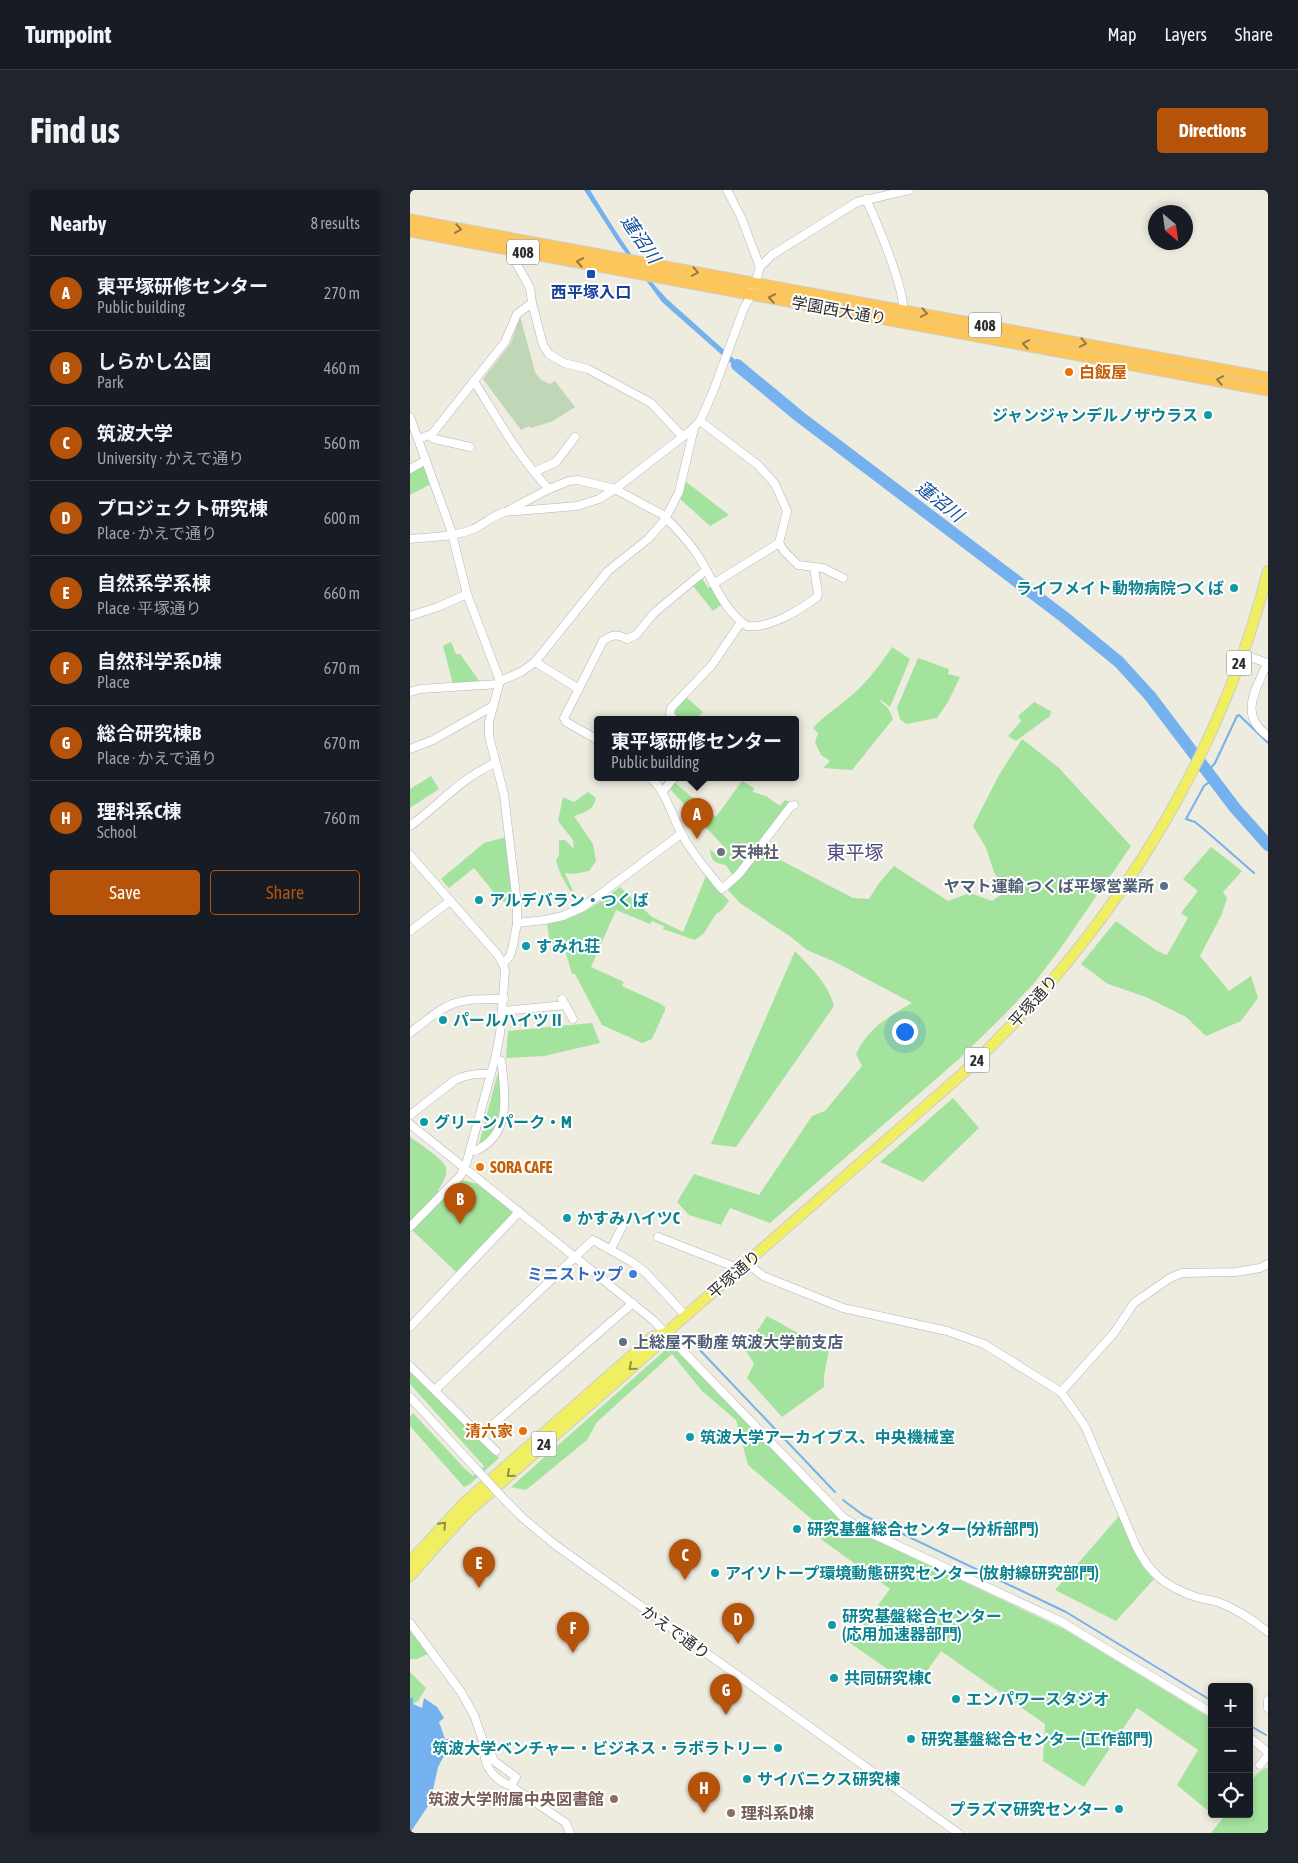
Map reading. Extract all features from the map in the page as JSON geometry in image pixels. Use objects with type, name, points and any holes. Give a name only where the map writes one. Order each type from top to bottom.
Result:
[{"type":"highway","name":"学園西大通り","points":[[410,220],[1268,378]]},
{"type":"highway","name":"学園西大通り","points":[[410,231],[1268,390]]},
{"type":"main road","name":"平塚通り","points":[[410,1576],[469,1511],[661,1342],[666,1333],[961,1075],[1023,1014],[1070,959],[1122,890],[1170,813],[1194,766],[1222,705],[1242,654],[1268,570]]},
{"type":"main road","name":"平塚通り","points":[[410,1562],[444,1524],[497,1473],[654,1336],[666,1333]]},
{"type":"street","points":[[727,190],[741,216],[760,267]]},
{"type":"street","points":[[505,512],[566,507],[586,504],[599,499],[615,489],[694,428],[700,421],[723,365],[744,308],[752,294],[760,267],[772,255],[842,211],[866,200],[909,190]]},
{"type":"street","points":[[866,200],[886,250],[902,299],[903,310]]},
{"type":"street","points":[[514,250],[514,259],[530,288],[543,345],[550,354],[564,363],[588,368],[651,403],[682,436]]},
{"type":"street","points":[[418,439],[430,436],[505,342],[517,314],[532,303]]},
{"type":"street","points":[[474,381],[507,435],[534,472],[550,489]]},
{"type":"street","points":[[410,417],[452,534],[467,594],[499,682],[488,722],[495,763],[504,795],[517,904],[517,924],[510,955],[503,964]]},
{"type":"street","points":[[700,421],[758,465],[775,484],[787,511],[779,543],[784,552],[798,565],[829,570],[843,578]]},
{"type":"street","points":[[410,692],[420,689],[499,682],[521,672],[535,662],[608,572],[648,539],[666,517],[679,492],[694,428]]},
{"type":"street","points":[[430,436],[435,439],[470,447]]},
{"type":"street","points":[[534,472],[556,462],[575,437]]},
{"type":"street","points":[[410,469],[426,460]]},
{"type":"street","points":[[410,539],[452,534],[473,529],[495,515],[505,512],[550,489],[569,481],[578,480],[615,489],[666,517],[696,552],[712,584],[728,608],[747,626],[759,626],[788,616],[817,597],[814,568]]},
{"type":"street","points":[[712,584],[779,543]]},
{"type":"street","points":[[594,738],[564,720],[604,641],[614,635],[627,639],[636,636],[654,614],[706,570]]},
{"type":"street","points":[[410,616],[438,607],[467,594]]},
{"type":"street","points":[[671,716],[671,708],[712,665],[741,622]]},
{"type":"street","points":[[1242,654],[1267,663],[1250,709],[1252,719],[1268,736]]},
{"type":"street","points":[[535,662],[580,689]]},
{"type":"street","points":[[410,749],[433,740],[493,706]]},
{"type":"street","points":[[411,823],[434,808],[469,776],[495,763]]},
{"type":"street","points":[[653,781],[662,792],[681,834],[692,852],[722,889],[740,874],[791,806],[794,805]]},
{"type":"street","points":[[662,792],[671,781]]},
{"type":"street","points":[[517,924],[563,916],[583,907],[681,834]]},
{"type":"street","points":[[410,855],[487,942],[503,964],[505,971],[504,999],[495,1059],[465,1168],[461,1175],[410,1227]]},
{"type":"street","points":[[410,931],[450,901]]},
{"type":"street","points":[[410,1032],[440,1010],[455,1002],[472,998],[504,999]]},
{"type":"street","points":[[502,1011],[564,1002],[573,1019]]},
{"type":"street","points":[[470,1150],[475,1151],[489,1142],[505,1112],[502,1066],[501,1061],[495,1059]]},
{"type":"street","points":[[410,1115],[455,1080],[470,1074],[491,1074]]},
{"type":"street","points":[[410,1124],[633,1303],[666,1333],[843,1517],[860,1528],[1060,1622],[1208,1711]]},
{"type":"street","points":[[410,1327],[519,1212]]},
{"type":"street","points":[[611,1249],[622,1227]]},
{"type":"street","points":[[658,1237],[744,1266],[843,1308],[947,1331],[984,1344],[1061,1392],[1085,1426],[1145,1564],[1157,1576],[1175,1588],[1218,1602],[1248,1617],[1268,1632]]},
{"type":"street","points":[[435,1390],[593,1240],[611,1249],[646,1273],[686,1316]]},
{"type":"street","points":[[1061,1392],[1114,1333],[1134,1303],[1170,1278],[1182,1273],[1236,1272],[1260,1268],[1268,1264]]},
{"type":"street","points":[[481,1436],[633,1303]]},
{"type":"street","points":[[410,1366],[496,1451]]},
{"type":"street","name":"かえで通り","points":[[410,1397],[502,1498],[524,1520],[554,1544],[958,1833]]},
{"type":"street","points":[[410,1623],[461,1692],[474,1714],[485,1747],[484,1752],[488,1769],[494,1776],[566,1822],[570,1833]]},
{"type":"street","points":[[1253,1741],[1268,1754],[1260,1765]]},
{"type":"street","points":[[485,1747],[489,1750],[494,1761],[516,1777],[510,1786]]},
{"type":"green space","points":[[520,316],[535,372],[541,380],[550,384],[555,381],[575,407],[553,421],[531,428],[529,426],[521,430],[483,379],[511,343]]},
{"type":"green space","points":[[420,466],[425,467],[431,484],[410,495],[410,472]]},
{"type":"green space","points":[[685,481],[729,515],[710,526],[679,498]]},
{"type":"green space","points":[[702,578],[708,588],[711,586],[722,604],[713,611],[693,586]]},
{"type":"green space","points":[[451,642],[456,654],[460,654],[480,682],[453,684],[443,646]]},
{"type":"green space","points":[[892,647],[910,659],[890,707],[880,701],[888,708],[893,719],[852,770],[823,768],[830,761],[821,755],[815,742],[818,733],[813,728],[859,689]]},
{"type":"green space","points":[[918,658],[949,669],[948,674],[960,677],[948,702],[937,718],[906,724],[900,719],[897,708]]},
{"type":"green space","points":[[686,697],[703,712],[699,716],[674,716],[672,714]]},
{"type":"green space","points":[[1034,702],[1051,711],[1050,716],[1016,741],[1008,736],[1021,721],[1018,716]]},
{"type":"green space","points":[[1022,739],[1058,767],[1131,846],[1060,949],[1035,982],[959,1059],[770,1223],[730,1208],[721,1225],[689,1215],[677,1202],[694,1174],[759,1195],[812,1116],[825,1111],[862,1066],[856,1054],[866,1037],[887,1018],[912,1003],[835,962],[807,950],[740,903],[727,889],[744,874],[763,851],[853,898],[869,899],[879,883],[894,866],[948,901],[970,893],[992,901],[1006,891],[994,872],[986,848],[973,826],[999,775]]},
{"type":"green space","points":[[431,776],[439,789],[410,808],[410,789]]},
{"type":"green space","points":[[742,781],[754,788],[753,792],[766,796],[780,806],[785,800],[790,802],[733,876],[726,865],[714,861],[710,849],[720,858],[728,851],[670,789],[675,783],[716,817]]},
{"type":"green space","points":[[588,792],[596,798],[593,806],[574,816],[593,844],[596,861],[589,871],[573,874],[565,873],[573,891],[570,891],[556,861],[559,855],[559,840],[565,840],[574,849],[573,840],[558,821],[563,797],[574,802]]},
{"type":"green space","points":[[506,837],[513,902],[501,901],[474,868],[449,888],[441,879],[484,843]]},
{"type":"green space","points":[[1211,847],[1242,871],[1223,892],[1227,898],[1222,914],[1200,956],[1229,991],[1251,976],[1258,998],[1241,1021],[1206,1036],[1186,1017],[1146,997],[1108,984],[1081,964],[1116,921],[1157,951],[1167,955],[1188,918],[1181,913],[1198,891],[1183,879]]},
{"type":"green space","points":[[706,876],[729,901],[716,914],[704,933],[695,940],[663,929],[664,926],[652,921],[650,924],[616,910],[591,967],[624,982],[622,986],[661,1004],[665,1007],[665,1010],[652,1039],[642,1043],[602,1025],[575,974],[572,974],[563,943],[550,944],[547,924],[569,918],[586,910],[620,887],[652,917],[683,932]]},
{"type":"green space","points":[[795,951],[828,990],[834,1006],[736,1147],[711,1144]]},
{"type":"green space","points":[[592,1023],[600,1043],[544,1056],[506,1058],[508,1031]]},
{"type":"green space","points":[[500,1065],[504,1104],[495,1130],[478,1148]]},
{"type":"green space","points":[[953,1098],[979,1128],[923,1182],[880,1162]]},
{"type":"green space","points":[[410,1137],[441,1160],[446,1168],[446,1174],[438,1190],[439,1193],[410,1223]]},
{"type":"green space","points":[[462,1180],[478,1184],[512,1211],[511,1215],[456,1272],[412,1230]]},
{"type":"green space","points":[[767,1316],[829,1350],[824,1387],[782,1417],[747,1378],[754,1364],[745,1349]]},
{"type":"green space","points":[[671,1345],[856,1531],[1064,1629],[1208,1717],[1208,1811],[1177,1785],[1198,1750],[1137,1708],[1084,1787],[1043,1761],[1045,1724],[941,1651],[915,1688],[850,1643],[890,1589],[811,1532],[815,1522],[748,1465],[736,1420],[702,1391],[672,1354],[597,1422],[587,1440],[526,1490],[511,1487]]},
{"type":"green space","points":[[410,1370],[499,1458],[470,1484],[464,1487],[410,1426],[410,1417],[413,1413],[473,1476],[484,1466],[410,1384]]},
{"type":"green space","points":[[1119,1516],[1143,1567],[1154,1579],[1116,1621],[1055,1590]]},
{"type":"green space","points":[[410,1629],[428,1654],[417,1659],[410,1659]]},
{"type":"green space","points":[[410,1672],[426,1688],[418,1701],[413,1704],[412,1698],[410,1699]]},
{"type":"green space","points":[[1268,1767],[1268,1833],[1211,1833],[1223,1818],[1253,1818],[1253,1779]]},
{"type":"water","points":[[584,190],[590,190],[626,246],[656,287],[751,374],[748,378],[662,302],[619,244]]},
{"type":"water","points":[[413,1697],[413,1704],[422,1708],[424,1698],[437,1707],[444,1718],[439,1722],[445,1739],[450,1739],[451,1743],[438,1767],[430,1803],[410,1833],[410,1699]]},
{"type":"waterway","name":"蓮沼川","points":[[737,365],[800,417],[1064,617],[1119,662],[1150,696],[1235,808],[1268,845]]},
{"type":"waterway","points":[[1208,771],[1215,763],[1239,715],[1268,743]]},
{"type":"waterway","points":[[1213,779],[1204,786],[1186,819],[1195,822],[1254,873]]},
{"type":"waterway","points":[[696,1346],[835,1492]]},
{"type":"waterway","points":[[843,1500],[863,1515],[1066,1612],[1208,1699]]},
{"type":"waterway","points":[[1253,1727],[1266,1735]]},
{"type":"place","name":"西平塚入口","points":[[591,274]]},
{"type":"place","name":"白飯屋","points":[[1069,372]]},
{"type":"place","name":"ジャンジャンデルノザウラス","points":[[1208,415]]},
{"type":"place","name":"ライフメイト動物病院つくば","points":[[1234,588]]},
{"type":"place","name":"東平塚研修センター","points":[[697,839]]},
{"type":"place","name":"天神社","points":[[721,852]]},
{"type":"place","name":"ヤマト運輸 つくば平塚営業所","points":[[1164,886]]},
{"type":"place","name":"アルデバラン・つくば","points":[[479,900]]},
{"type":"place","name":"すみれ荘","points":[[526,946]]},
{"type":"place","name":"パールハイツⅡ","points":[[443,1020]]},
{"type":"place","name":"グリーンパーク・M","points":[[424,1122]]},
{"type":"place","name":"SORA CAFE","points":[[480,1167]]},
{"type":"place","name":"かすみハイツC","points":[[567,1218]]},
{"type":"place","name":"しらかし公園","points":[[460,1224]]},
{"type":"place","name":"ミニストップ","points":[[633,1274]]},
{"type":"place","name":"上総屋不動産 筑波大学前支店","points":[[623,1342]]},
{"type":"place","name":"清六家","points":[[523,1431]]},
{"type":"place","name":"筑波大学アーカイブス、中央機械室","points":[[690,1437]]},
{"type":"place","name":"研究基盤総合センター(分析部門)","points":[[797,1529]]},
{"type":"place","name":"アイソトープ環境動態研究センター(放射線研究部門)","points":[[715,1573]]},
{"type":"place","name":"筑波大学","points":[[685,1580]]},
{"type":"place","name":"自然系学系棟","points":[[479,1588]]},
{"type":"place","name":"研究基盤総合センター (応用加速器部門)","points":[[832,1625]]},
{"type":"place","name":"プロジェクト研究棟","points":[[738,1644]]},
{"type":"place","name":"自然科学系D棟","points":[[573,1653]]},
{"type":"place","name":"共同研究棟C","points":[[834,1678]]},
{"type":"place","name":"エンパワースタジオ","points":[[956,1699]]},
{"type":"place","name":"総合研究棟B","points":[[726,1715]]},
{"type":"place","name":"研究基盤総合センター(工作部門)","points":[[911,1739]]},
{"type":"place","name":"筑波大学ベンチャー・ビジネス・ラボラトリー","points":[[778,1748]]},
{"type":"place","name":"サイバニクス研究棟","points":[[747,1779]]},
{"type":"place","name":"筑波大学附属中央図書館","points":[[614,1799]]},
{"type":"place","name":"プラズマ研究センター","points":[[1119,1809]]},
{"type":"place","name":"理科系C棟","points":[[704,1813]]},
{"type":"place","name":"理科系D棟","points":[[731,1813]]},
{"type":"district","name":"東平塚","points":[[855,852]]}]
